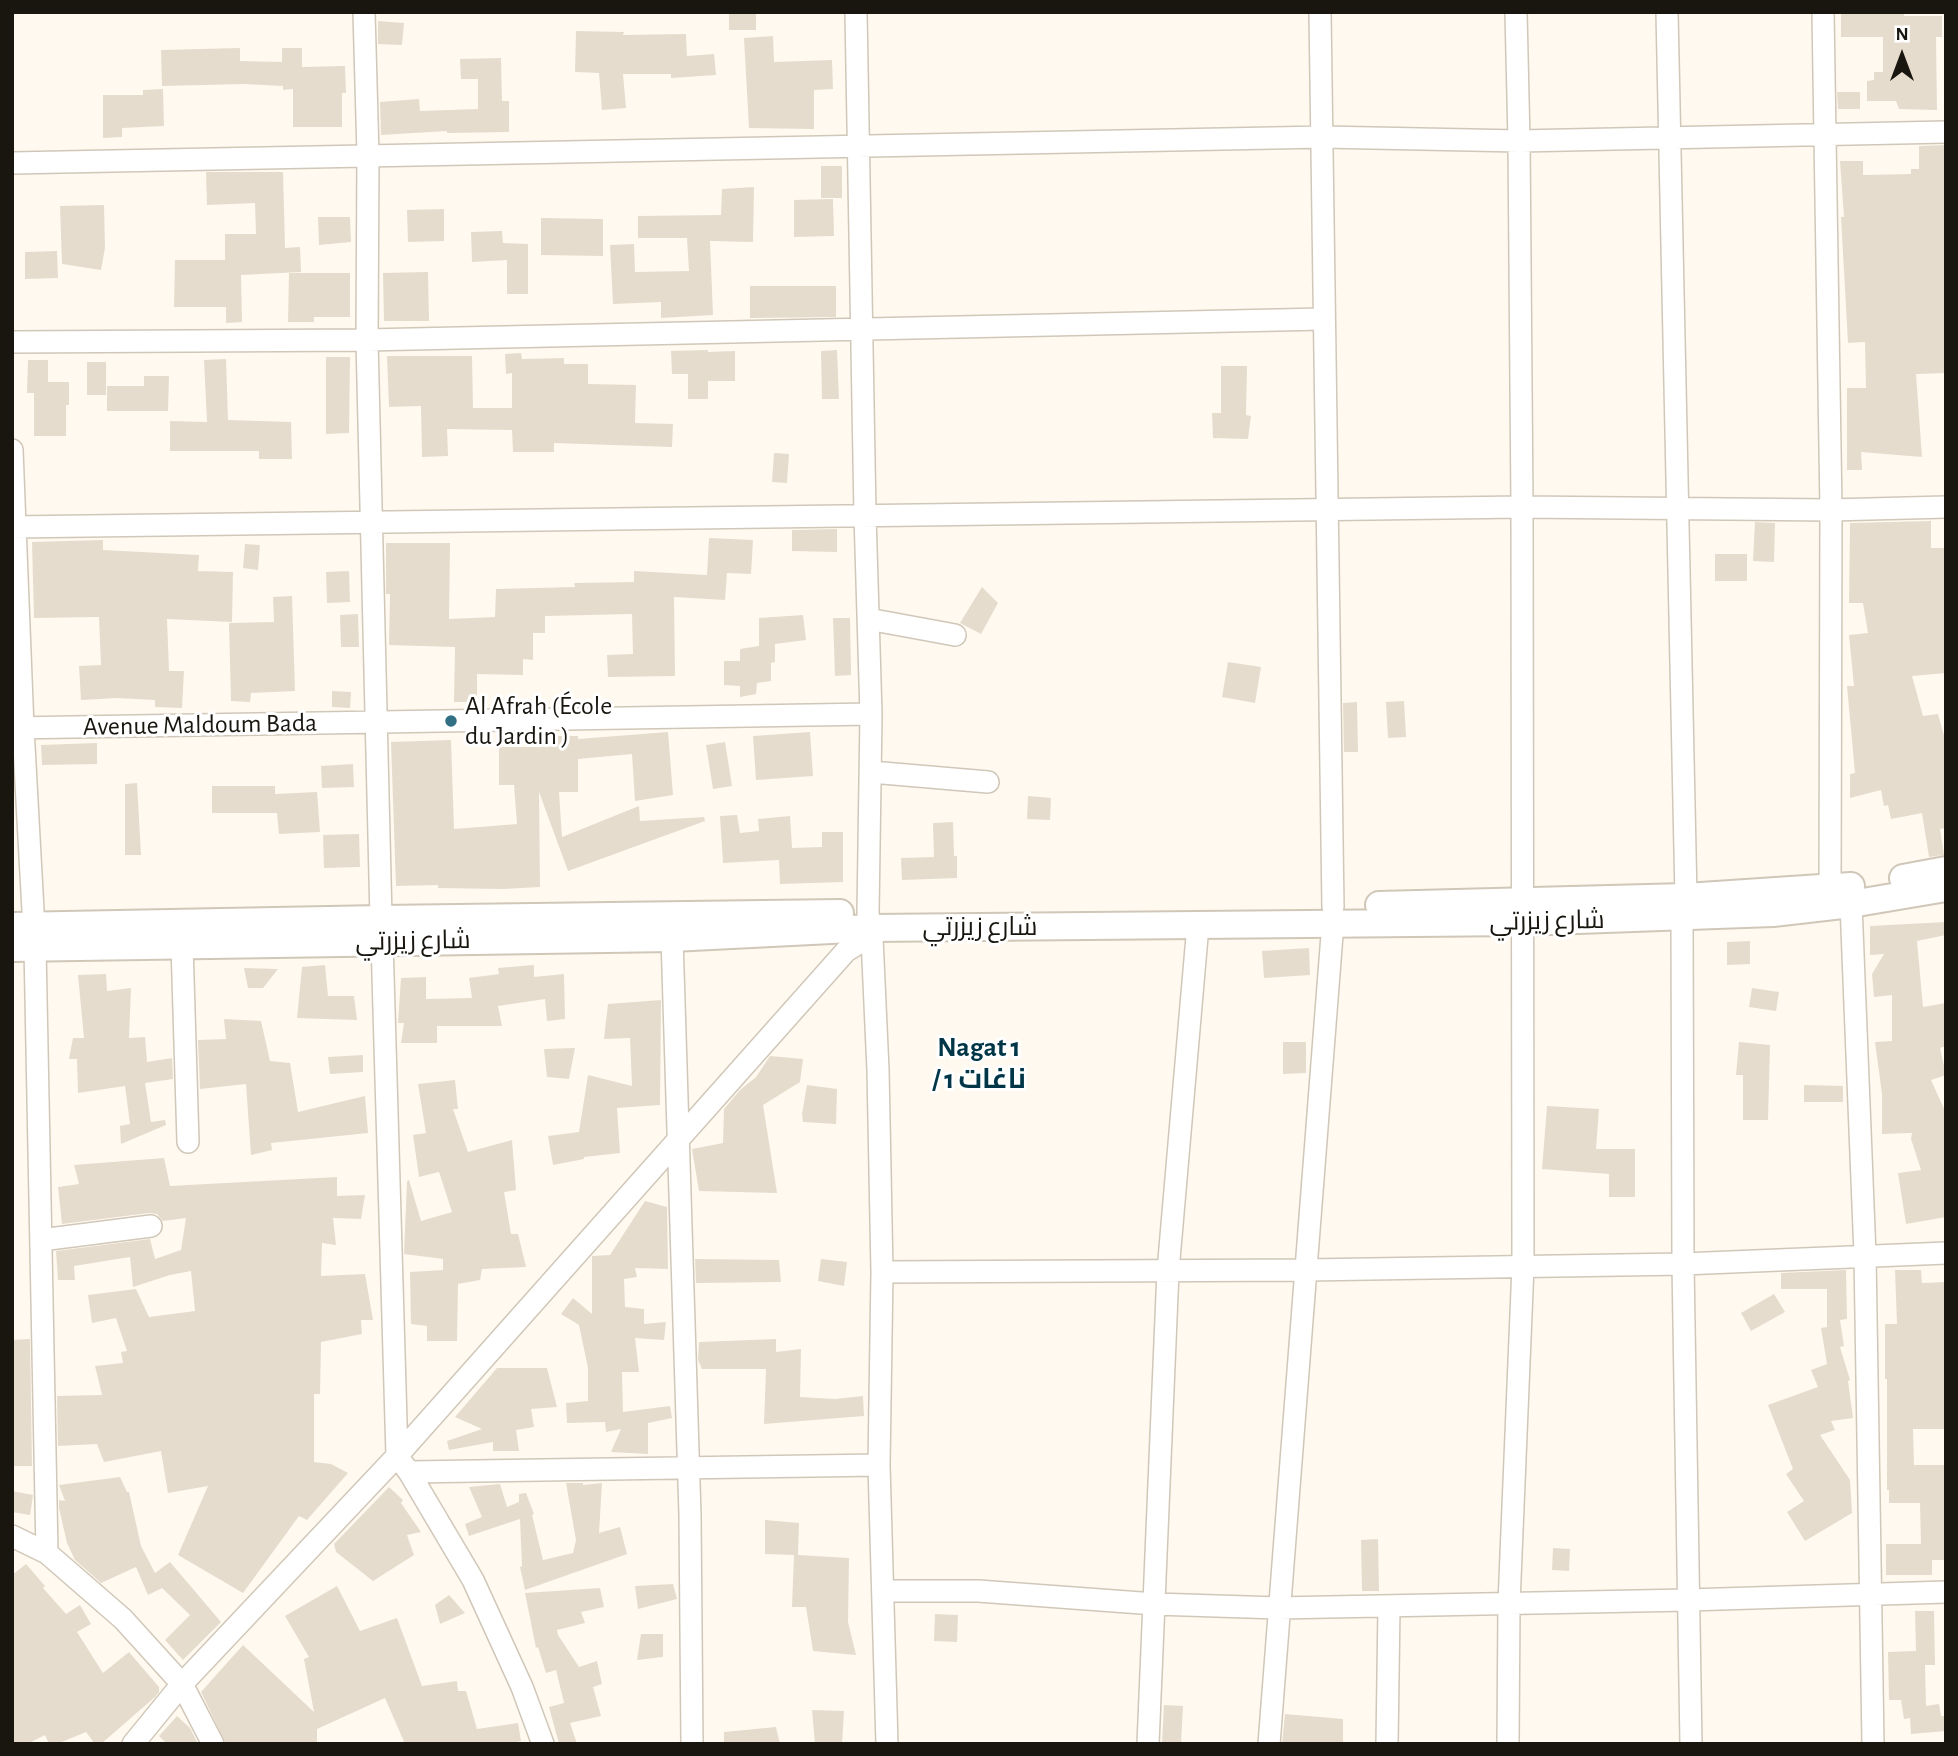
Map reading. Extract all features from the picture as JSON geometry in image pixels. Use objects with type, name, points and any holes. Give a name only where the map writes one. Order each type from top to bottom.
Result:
[{"type":"street","points":[[364,12],[371,523],[382,722],[382,930],[403,1464],[473,1580],[522,1687],[543,1744]]},
{"type":"street","points":[[856,12],[871,714],[871,926],[878,1070],[882,1272],[879,1465],[887,1744]]},
{"type":"street","points":[[1269,1744],[1333,915],[1320,12]]},
{"type":"street","points":[[1508,1744],[1509,1604],[1523,1266],[1522,507],[1516,12]]},
{"type":"street","points":[[1667,12],[1684,907],[1683,1264],[1691,1744]]},
{"type":"street","points":[[1823,12],[1831,510],[1841,896],[1865,1255],[1873,1744]]},
{"type":"street","points":[[12,163],[1323,137],[1519,141],[1946,132]]},
{"type":"street","points":[[12,342],[367,340],[1323,319]]},
{"type":"street","points":[[12,450],[23,937],[41,1240],[47,1553]]},
{"type":"street","points":[[14,527],[1522,507],[1831,510],[1946,507]]},
{"type":"street","points":[[868,620],[955,635]]},
{"type":"street","name":"Avenue Maldoum Bada","points":[[18,728],[871,714]]},
{"type":"street","points":[[870,772],[988,782]]},
{"type":"street","name":"شارع زيزرتي","points":[[1841,896],[1873,884],[1946,870]]},
{"type":"street","name":"شارع زيزرتي","points":[[23,937],[182,945],[382,930],[672,938],[1155,911],[1333,915],[1684,907],[1946,888]]},
{"type":"street","name":"شارع زيزرتي","points":[[23,937],[382,930],[1198,925],[1333,915]]},
{"type":"street","points":[[1148,1744],[1168,1271],[1198,925]]},
{"type":"street","points":[[133,1744],[182,1684],[403,1464],[678,1140],[846,951],[862,941],[871,926]]},
{"type":"street","points":[[672,938],[689,1468],[692,1744]]},
{"type":"street","points":[[182,945],[188,1142]]},
{"type":"street","points":[[41,1240],[150,1226]]},
{"type":"street","points":[[882,1272],[1307,1270],[1683,1264],[1946,1253]]},
{"type":"street","points":[[403,1464],[689,1468],[879,1465]]},
{"type":"street","points":[[12,1536],[47,1553],[123,1619],[182,1684],[213,1744]]},
{"type":"street","points":[[883,1591],[978,1591],[1155,1604],[1278,1608],[1946,1592]]},
{"type":"street","points":[[1387,1744],[1389,1607]]},
{"type":"building","points":[[729,12],[756,12],[756,30],[729,30]]},
{"type":"building","points":[[1841,12],[1904,12],[1904,16],[1942,16],[1942,37],[1936,37],[1937,110],[1899,109],[1896,101],[1867,101],[1867,81],[1874,80],[1874,72],[1883,72],[1883,37],[1841,37]]},
{"type":"building","points":[[378,21],[404,23],[402,45],[378,44]]},
{"type":"building","points":[[576,31],[624,32],[623,35],[686,34],[687,56],[714,54],[716,75],[671,78],[671,74],[623,74],[626,108],[602,110],[599,73],[575,72]]},
{"type":"building","points":[[773,36],[774,62],[832,60],[833,89],[814,90],[814,129],[749,128],[744,38]]},
{"type":"building","points":[[240,48],[240,61],[282,62],[282,48],[302,48],[302,67],[345,66],[346,93],[342,93],[342,127],[293,127],[293,89],[283,90],[283,86],[162,86],[161,50]]},
{"type":"building","points":[[501,58],[502,101],[509,101],[509,132],[447,131],[381,135],[380,102],[419,99],[420,111],[478,109],[478,79],[461,79],[460,59]]},
{"type":"building","points":[[163,89],[164,126],[122,128],[122,137],[103,138],[103,95],[143,95],[143,90]]},
{"type":"building","points":[[1837,92],[1860,92],[1860,109],[1838,109]]},
{"type":"building","points":[[1946,145],[1946,373],[1916,374],[1922,457],[1861,452],[1862,470],[1847,470],[1847,388],[1866,388],[1865,342],[1848,343],[1840,161],[1863,161],[1863,175],[1911,174],[1911,169],[1919,169],[1919,146]]},
{"type":"building","points":[[821,166],[842,166],[842,198],[821,198]]},
{"type":"building","points":[[206,172],[283,172],[285,248],[300,247],[301,272],[241,275],[242,322],[226,323],[226,307],[174,307],[175,260],[225,260],[225,234],[256,234],[255,203],[207,205]]},
{"type":"building","points":[[754,187],[753,242],[710,241],[713,315],[661,318],[661,302],[613,304],[610,245],[634,244],[635,272],[689,271],[687,238],[638,238],[638,216],[721,215],[722,189]]},
{"type":"building","points":[[833,199],[834,236],[794,237],[794,200]]},
{"type":"building","points":[[104,205],[105,248],[101,270],[62,264],[60,206]]},
{"type":"building","points":[[444,209],[444,241],[408,242],[407,210]]},
{"type":"building","points":[[318,217],[350,217],[351,242],[319,245]]},
{"type":"building","points":[[541,218],[603,219],[603,256],[541,255]]},
{"type":"building","points":[[502,231],[503,243],[528,244],[528,294],[507,294],[507,260],[472,262],[471,232]]},
{"type":"building","points":[[57,251],[58,278],[25,279],[25,252]]},
{"type":"building","points":[[428,272],[429,321],[384,321],[383,273]]},
{"type":"building","points":[[289,273],[350,273],[350,317],[314,317],[314,322],[288,322]]},
{"type":"building","points":[[750,286],[836,286],[836,317],[750,318]]},
{"type":"building","points":[[837,350],[839,399],[822,399],[821,351]]},
{"type":"building","points":[[671,351],[735,351],[735,381],[708,381],[708,399],[688,399],[688,374],[672,374]]},
{"type":"building","points":[[521,353],[522,359],[564,358],[564,364],[588,364],[588,384],[636,385],[635,423],[673,424],[672,447],[554,443],[554,452],[513,452],[512,430],[447,429],[448,456],[422,457],[421,406],[389,407],[387,356],[472,356],[473,408],[512,408],[512,373],[506,374],[505,354]]},
{"type":"building","points":[[326,357],[350,357],[349,433],[326,434]]},
{"type":"building","points":[[226,359],[228,420],[291,422],[292,459],[259,459],[259,451],[170,451],[170,421],[207,422],[204,360]]},
{"type":"building","points":[[28,360],[48,360],[48,382],[69,382],[66,436],[34,436],[34,393],[27,393]]},
{"type":"building","points":[[87,362],[106,362],[106,395],[87,395]]},
{"type":"building","points":[[1221,366],[1247,366],[1246,415],[1251,416],[1248,439],[1213,438],[1212,413],[1221,413]]},
{"type":"building","points":[[144,376],[169,376],[168,411],[107,411],[107,386],[144,386]]},
{"type":"building","points":[[774,453],[789,454],[787,483],[772,482]]},
{"type":"building","points":[[1931,521],[1931,548],[1946,548],[1946,673],[1912,676],[1923,716],[1938,714],[1946,743],[1946,828],[1940,829],[1944,855],[1929,857],[1922,813],[1891,819],[1888,805],[1884,806],[1881,790],[1850,798],[1850,774],[1855,773],[1847,686],[1854,686],[1849,635],[1868,633],[1863,603],[1849,603],[1850,523]]},
{"type":"building","points":[[1755,522],[1775,523],[1774,562],[1753,561]]},
{"type":"building","points":[[837,529],[837,552],[792,551],[792,530]]},
{"type":"building","points":[[709,538],[753,540],[751,574],[727,573],[725,600],[674,597],[675,676],[608,677],[607,655],[633,654],[632,614],[545,616],[545,633],[533,633],[533,660],[523,659],[523,675],[477,674],[477,702],[454,702],[455,647],[389,645],[390,594],[386,594],[386,543],[450,543],[449,619],[495,617],[496,589],[634,582],[634,571],[707,575]]},
{"type":"building","points":[[103,540],[103,550],[199,555],[198,571],[233,572],[232,622],[167,619],[169,671],[184,671],[182,708],[155,707],[155,700],[81,700],[79,666],[101,665],[99,617],[34,618],[32,542]]},
{"type":"building","points":[[245,544],[260,545],[258,570],[243,568]]},
{"type":"building","points":[[1715,554],[1747,554],[1747,581],[1715,581]]},
{"type":"building","points":[[349,571],[350,602],[327,603],[326,572]]},
{"type":"building","points":[[982,587],[998,603],[981,634],[960,623]]},
{"type":"building","points":[[292,596],[295,691],[251,693],[250,702],[231,701],[229,623],[274,622],[273,597]]},
{"type":"building","points":[[358,614],[359,647],[341,647],[340,615]]},
{"type":"building","points":[[803,615],[806,640],[775,644],[771,681],[757,683],[756,694],[740,697],[740,686],[724,685],[724,661],[740,661],[740,649],[759,646],[759,618]]},
{"type":"building","points":[[833,618],[850,618],[851,675],[835,676]]},
{"type":"building","points":[[1228,662],[1261,667],[1255,703],[1222,697]]},
{"type":"building","points":[[332,691],[351,692],[350,708],[332,707]]},
{"type":"building","points":[[1404,701],[1406,737],[1388,738],[1386,702]]},
{"type":"building","points":[[1357,702],[1358,752],[1344,752],[1343,703]]},
{"type":"building","points":[[668,732],[673,795],[635,801],[632,754],[578,759],[578,792],[559,792],[562,837],[639,806],[640,821],[704,817],[705,821],[568,871],[539,792],[540,887],[503,889],[438,888],[438,885],[396,886],[391,742],[451,740],[454,829],[517,824],[514,785],[499,785],[499,747],[542,747],[542,736],[578,736],[578,739]]},
{"type":"building","points":[[810,732],[813,776],[756,780],[753,736]]},
{"type":"building","points":[[725,742],[732,786],[713,789],[706,745]]},
{"type":"building","points":[[97,743],[97,764],[42,765],[41,745]]},
{"type":"building","points":[[353,764],[354,787],[322,788],[321,766]]},
{"type":"building","points":[[137,783],[141,855],[125,855],[125,784]]},
{"type":"building","points":[[212,786],[275,786],[275,794],[317,792],[320,832],[279,834],[277,813],[212,813]]},
{"type":"building","points":[[1028,796],[1051,798],[1050,820],[1027,819]]},
{"type":"building","points":[[737,815],[740,833],[759,831],[758,819],[790,816],[792,848],[822,847],[822,832],[843,832],[843,882],[780,884],[779,860],[723,863],[720,816]]},
{"type":"building","points":[[953,822],[957,878],[902,880],[901,858],[934,857],[933,823]]},
{"type":"building","points":[[359,834],[360,867],[324,868],[323,835]]},
{"type":"building","points":[[1946,922],[1946,935],[1917,941],[1923,1007],[1946,1003],[1946,1046],[1940,1048],[1946,1075],[1931,1080],[1946,1113],[1946,1217],[1906,1224],[1898,1173],[1921,1170],[1911,1139],[1912,1133],[1882,1134],[1882,1094],[1875,1042],[1892,1041],[1892,995],[1874,997],[1872,974],[1884,954],[1870,955],[1870,926]]},
{"type":"building","points":[[1750,941],[1750,964],[1727,965],[1727,942]]},
{"type":"building","points":[[1309,948],[1310,975],[1264,978],[1262,951]]},
{"type":"building","points":[[325,965],[328,996],[354,996],[357,1020],[297,1018],[302,967]]},
{"type":"building","points":[[534,965],[534,977],[564,974],[565,1019],[547,1021],[545,999],[498,1006],[502,1026],[437,1026],[437,1043],[401,1043],[404,1023],[398,1023],[401,978],[426,977],[426,999],[472,998],[469,978],[499,974],[498,968]]},
{"type":"building","points":[[244,968],[278,969],[263,988],[248,988]]},
{"type":"building","points":[[106,974],[107,991],[131,988],[129,1038],[145,1037],[147,1062],[172,1058],[173,1079],[145,1083],[151,1122],[165,1120],[166,1125],[121,1144],[120,1126],[130,1124],[125,1086],[78,1093],[77,1059],[69,1059],[73,1038],[84,1038],[78,975]]},
{"type":"building","points":[[1752,988],[1779,992],[1776,1011],[1749,1007]]},
{"type":"building","points":[[661,1000],[660,1105],[617,1108],[620,1153],[584,1157],[553,1165],[548,1136],[579,1132],[588,1075],[632,1086],[630,1038],[604,1039],[608,1004]]},
{"type":"building","points":[[224,1019],[261,1021],[270,1061],[290,1063],[298,1112],[365,1096],[368,1133],[271,1143],[272,1150],[251,1155],[246,1084],[200,1089],[198,1040],[226,1039]]},
{"type":"building","points":[[1283,1042],[1306,1042],[1306,1073],[1283,1074]]},
{"type":"building","points":[[1739,1042],[1770,1045],[1768,1120],[1743,1120],[1743,1075],[1736,1075]]},
{"type":"building","points":[[575,1048],[569,1079],[547,1077],[544,1049]]},
{"type":"building","points":[[363,1055],[363,1072],[330,1074],[328,1057]]},
{"type":"building","points":[[770,1056],[803,1059],[800,1082],[763,1105],[777,1193],[699,1191],[692,1149],[723,1143],[724,1109],[740,1090],[756,1077]]},
{"type":"building","points":[[455,1080],[458,1109],[453,1109],[468,1152],[512,1140],[516,1190],[504,1192],[511,1234],[518,1234],[526,1267],[482,1269],[480,1280],[458,1284],[457,1341],[427,1341],[427,1326],[411,1324],[410,1272],[443,1270],[443,1259],[404,1254],[407,1181],[409,1180],[421,1221],[452,1212],[439,1172],[419,1177],[413,1135],[426,1133],[418,1084]]},
{"type":"building","points":[[807,1085],[837,1089],[836,1124],[803,1122]]},
{"type":"building","points":[[1804,1085],[1843,1086],[1843,1102],[1804,1102]]},
{"type":"building","points":[[1547,1106],[1599,1109],[1596,1149],[1635,1149],[1635,1197],[1609,1197],[1609,1174],[1542,1169]]},
{"type":"building","points":[[164,1158],[170,1186],[337,1177],[337,1196],[365,1195],[361,1219],[333,1218],[336,1245],[322,1243],[321,1276],[365,1274],[373,1320],[361,1320],[362,1334],[321,1342],[320,1394],[314,1394],[314,1462],[331,1464],[348,1473],[307,1520],[299,1516],[243,1593],[178,1555],[208,1486],[168,1493],[161,1451],[104,1462],[97,1444],[58,1446],[57,1396],[102,1395],[95,1366],[123,1363],[121,1352],[127,1351],[116,1318],[92,1323],[88,1295],[136,1289],[149,1317],[195,1311],[191,1271],[133,1287],[130,1257],[74,1266],[75,1280],[58,1280],[56,1251],[150,1239],[155,1259],[181,1250],[186,1218],[163,1221],[157,1214],[149,1213],[62,1224],[58,1187],[79,1184],[74,1165]]},
{"type":"building","points":[[645,1201],[667,1207],[668,1269],[635,1268],[637,1277],[624,1279],[625,1307],[644,1309],[644,1324],[666,1322],[664,1340],[635,1338],[639,1372],[622,1372],[623,1412],[670,1406],[672,1418],[648,1423],[648,1454],[611,1452],[621,1429],[606,1432],[605,1422],[567,1423],[566,1403],[588,1401],[588,1368],[579,1325],[561,1314],[573,1298],[592,1314],[592,1256],[610,1255]]},
{"type":"building","points":[[695,1259],[779,1260],[781,1282],[696,1283]]},
{"type":"building","points":[[821,1259],[847,1262],[844,1286],[818,1281]]},
{"type":"building","points":[[1846,1270],[1847,1319],[1840,1320],[1844,1346],[1840,1347],[1850,1380],[1853,1418],[1831,1421],[1835,1430],[1820,1435],[1850,1480],[1852,1513],[1805,1541],[1787,1512],[1804,1501],[1786,1474],[1793,1469],[1768,1405],[1818,1387],[1811,1370],[1827,1364],[1821,1328],[1827,1327],[1827,1289],[1781,1289],[1781,1273]]},
{"type":"building","points":[[1895,1270],[1921,1270],[1922,1283],[1946,1282],[1946,1429],[1913,1429],[1914,1465],[1946,1465],[1946,1560],[1932,1560],[1932,1575],[1886,1575],[1886,1544],[1921,1544],[1920,1503],[1889,1503],[1887,1490],[1885,1324],[1897,1324]]},
{"type":"building","points":[[1774,1294],[1785,1312],[1751,1331],[1741,1313]]},
{"type":"building","points":[[30,1339],[32,1466],[12,1466],[12,1340]]},
{"type":"building","points":[[776,1339],[776,1352],[801,1349],[800,1397],[835,1399],[863,1396],[864,1416],[764,1424],[766,1369],[702,1369],[698,1360],[699,1342]]},
{"type":"building","points":[[497,1368],[547,1368],[557,1407],[531,1409],[534,1427],[516,1430],[519,1451],[493,1451],[493,1442],[449,1450],[447,1441],[482,1429],[455,1417]]},
{"type":"building","points":[[120,1477],[129,1492],[141,1546],[155,1573],[170,1562],[221,1622],[183,1660],[165,1640],[190,1615],[162,1588],[148,1595],[136,1567],[101,1583],[75,1560],[67,1543],[59,1508],[59,1500],[65,1501],[59,1485]]},
{"type":"building","points":[[566,1483],[602,1483],[599,1533],[620,1527],[627,1554],[525,1590],[520,1567],[520,1519],[469,1536],[465,1524],[482,1517],[469,1487],[500,1484],[507,1507],[519,1502],[519,1494],[526,1493],[534,1514],[532,1515],[543,1560],[573,1553],[576,1540]]},
{"type":"building","points":[[389,1487],[403,1500],[401,1503],[421,1532],[407,1535],[414,1555],[373,1581],[336,1552],[334,1544]]},
{"type":"building","points":[[12,1491],[33,1495],[30,1515],[12,1512]]},
{"type":"building","points":[[765,1520],[799,1523],[798,1555],[849,1558],[848,1622],[856,1655],[813,1651],[806,1607],[792,1607],[794,1555],[765,1554]]},
{"type":"building","points":[[1378,1539],[1379,1591],[1362,1591],[1361,1540]]},
{"type":"building","points":[[1553,1548],[1570,1549],[1569,1571],[1552,1570]]},
{"type":"building","points":[[26,1564],[66,1614],[80,1605],[91,1624],[77,1632],[103,1673],[129,1652],[159,1687],[155,1697],[101,1744],[95,1744],[86,1732],[57,1744],[49,1744],[45,1735],[27,1744],[12,1744],[12,1575]]},
{"type":"building","points":[[673,1584],[677,1599],[638,1609],[635,1586]]},
{"type":"building","points":[[337,1586],[360,1631],[397,1618],[422,1686],[457,1681],[458,1691],[466,1691],[477,1729],[518,1723],[521,1741],[510,1744],[405,1744],[385,1698],[317,1729],[317,1744],[226,1744],[201,1692],[243,1645],[314,1712],[304,1659],[309,1657],[285,1616]]},
{"type":"building","points":[[600,1588],[604,1607],[581,1612],[585,1623],[557,1630],[579,1667],[597,1661],[602,1684],[593,1687],[601,1716],[570,1723],[577,1744],[559,1744],[549,1707],[564,1703],[556,1670],[546,1673],[538,1647],[536,1648],[525,1593]]},
{"type":"building","points":[[449,1595],[465,1613],[440,1624],[435,1605]]},
{"type":"building","points":[[1915,1611],[1934,1611],[1935,1665],[1925,1665],[1926,1706],[1939,1704],[1941,1716],[1946,1716],[1946,1731],[1911,1734],[1910,1718],[1904,1719],[1901,1700],[1889,1700],[1888,1652],[1916,1651]]},
{"type":"building","points":[[935,1614],[958,1615],[957,1642],[934,1641]]},
{"type":"building","points":[[641,1634],[663,1634],[663,1657],[637,1660]]},
{"type":"building","points":[[1164,1705],[1183,1706],[1181,1744],[1162,1744]]},
{"type":"building","points":[[812,1710],[844,1711],[842,1744],[815,1744]]},
{"type":"building","points":[[1285,1714],[1343,1719],[1343,1744],[1282,1744]]},
{"type":"building","points":[[177,1716],[190,1728],[198,1744],[167,1744],[159,1736]]},
{"type":"building","points":[[776,1727],[780,1744],[724,1744],[724,1732]]},
{"type":"place","name":"Al Afrah (École du Jardin )","points":[[451,721]]},
{"type":"district","name":"Nagat 1 / ناغات 1","points":[[979,1064]]}]
